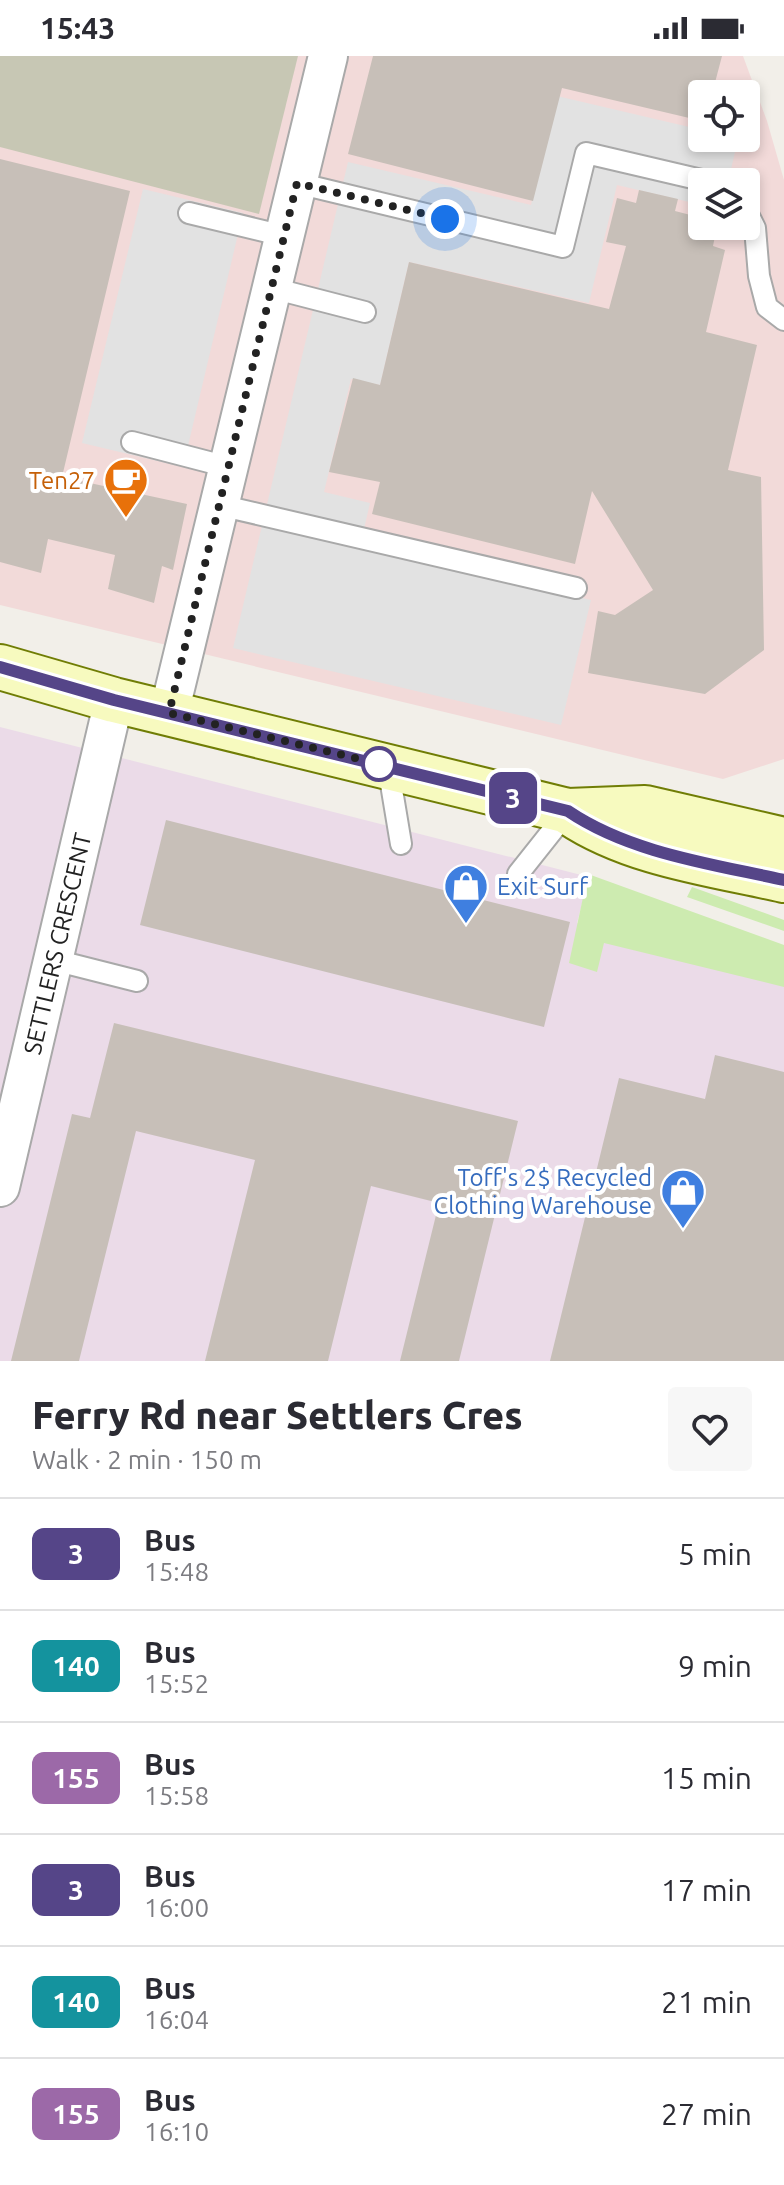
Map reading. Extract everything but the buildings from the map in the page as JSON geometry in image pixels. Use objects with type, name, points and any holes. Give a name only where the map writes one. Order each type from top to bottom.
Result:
[{"type":"main road","points":[[0,667],[114,700],[568,811],[645,808],[771,834]]},
{"type":"main road","points":[[568,811],[587,824],[636,844],[784,880]]},
{"type":"street","points":[[169,713],[328,56]]},
{"type":"street","name":"SETTLERS CRESCENT","points":[[1,1182],[11,1091],[54,960],[114,700]]},
{"type":"lane","points":[[297,183],[563,247],[586,153],[688,177]]},
{"type":"lane","points":[[189,213],[284,236]]},
{"type":"lane","points":[[756,240],[759,276],[767,307],[784,320]]},
{"type":"lane","points":[[272,288],[365,312]]},
{"type":"lane","points":[[132,442],[228,467]]},
{"type":"lane","points":[[219,505],[576,588]]},
{"type":"lane","points":[[388,766],[401,844]]},
{"type":"lane","points":[[518,874],[568,811]]},
{"type":"lane","points":[[54,960],[137,981]]},
{"type":"shaded area","points":[[0,56],[743,56],[752,80],[688,80],[688,152],[760,152],[760,102],[784,180],[784,759],[723,779],[0,605]]},
{"type":"shaded area","points":[[0,56],[298,56],[259,214],[0,147]]},
{"type":"shaded area","points":[[557,96],[688,127],[688,152],[735,152],[731,168],[688,168],[688,202],[617,185],[589,303],[409,262],[380,385],[351,379],[324,492],[370,503],[360,546],[591,600],[561,725],[233,648],[348,162],[531,205]]},
{"type":"shaded area","points":[[143,189],[243,213],[183,467],[82,443]]},
{"type":"shaded area","points":[[0,727],[589,877],[577,923],[784,974],[784,1361],[0,1361]]},
{"type":"green space","points":[[588,874],[784,945],[784,987],[604,943],[597,972],[569,963]]},
{"type":"green space","points":[[692,887],[784,920],[784,931],[687,897]]},
{"type":"bus line","name":"3","points":[[0,667],[114,700],[568,811],[587,824],[636,844],[784,880]]},
{"type":"place","name":"Ten27","points":[[126,519]]},
{"type":"place","name":"Exit Surf","points":[[466,925]]},
{"type":"place","name":"Toff's 2$ Recycled Clothing Warehouse","points":[[683,1230]]},
{"type":"route","points":[[379,764],[388,766],[169,713],[297,183],[445,219]]}]
